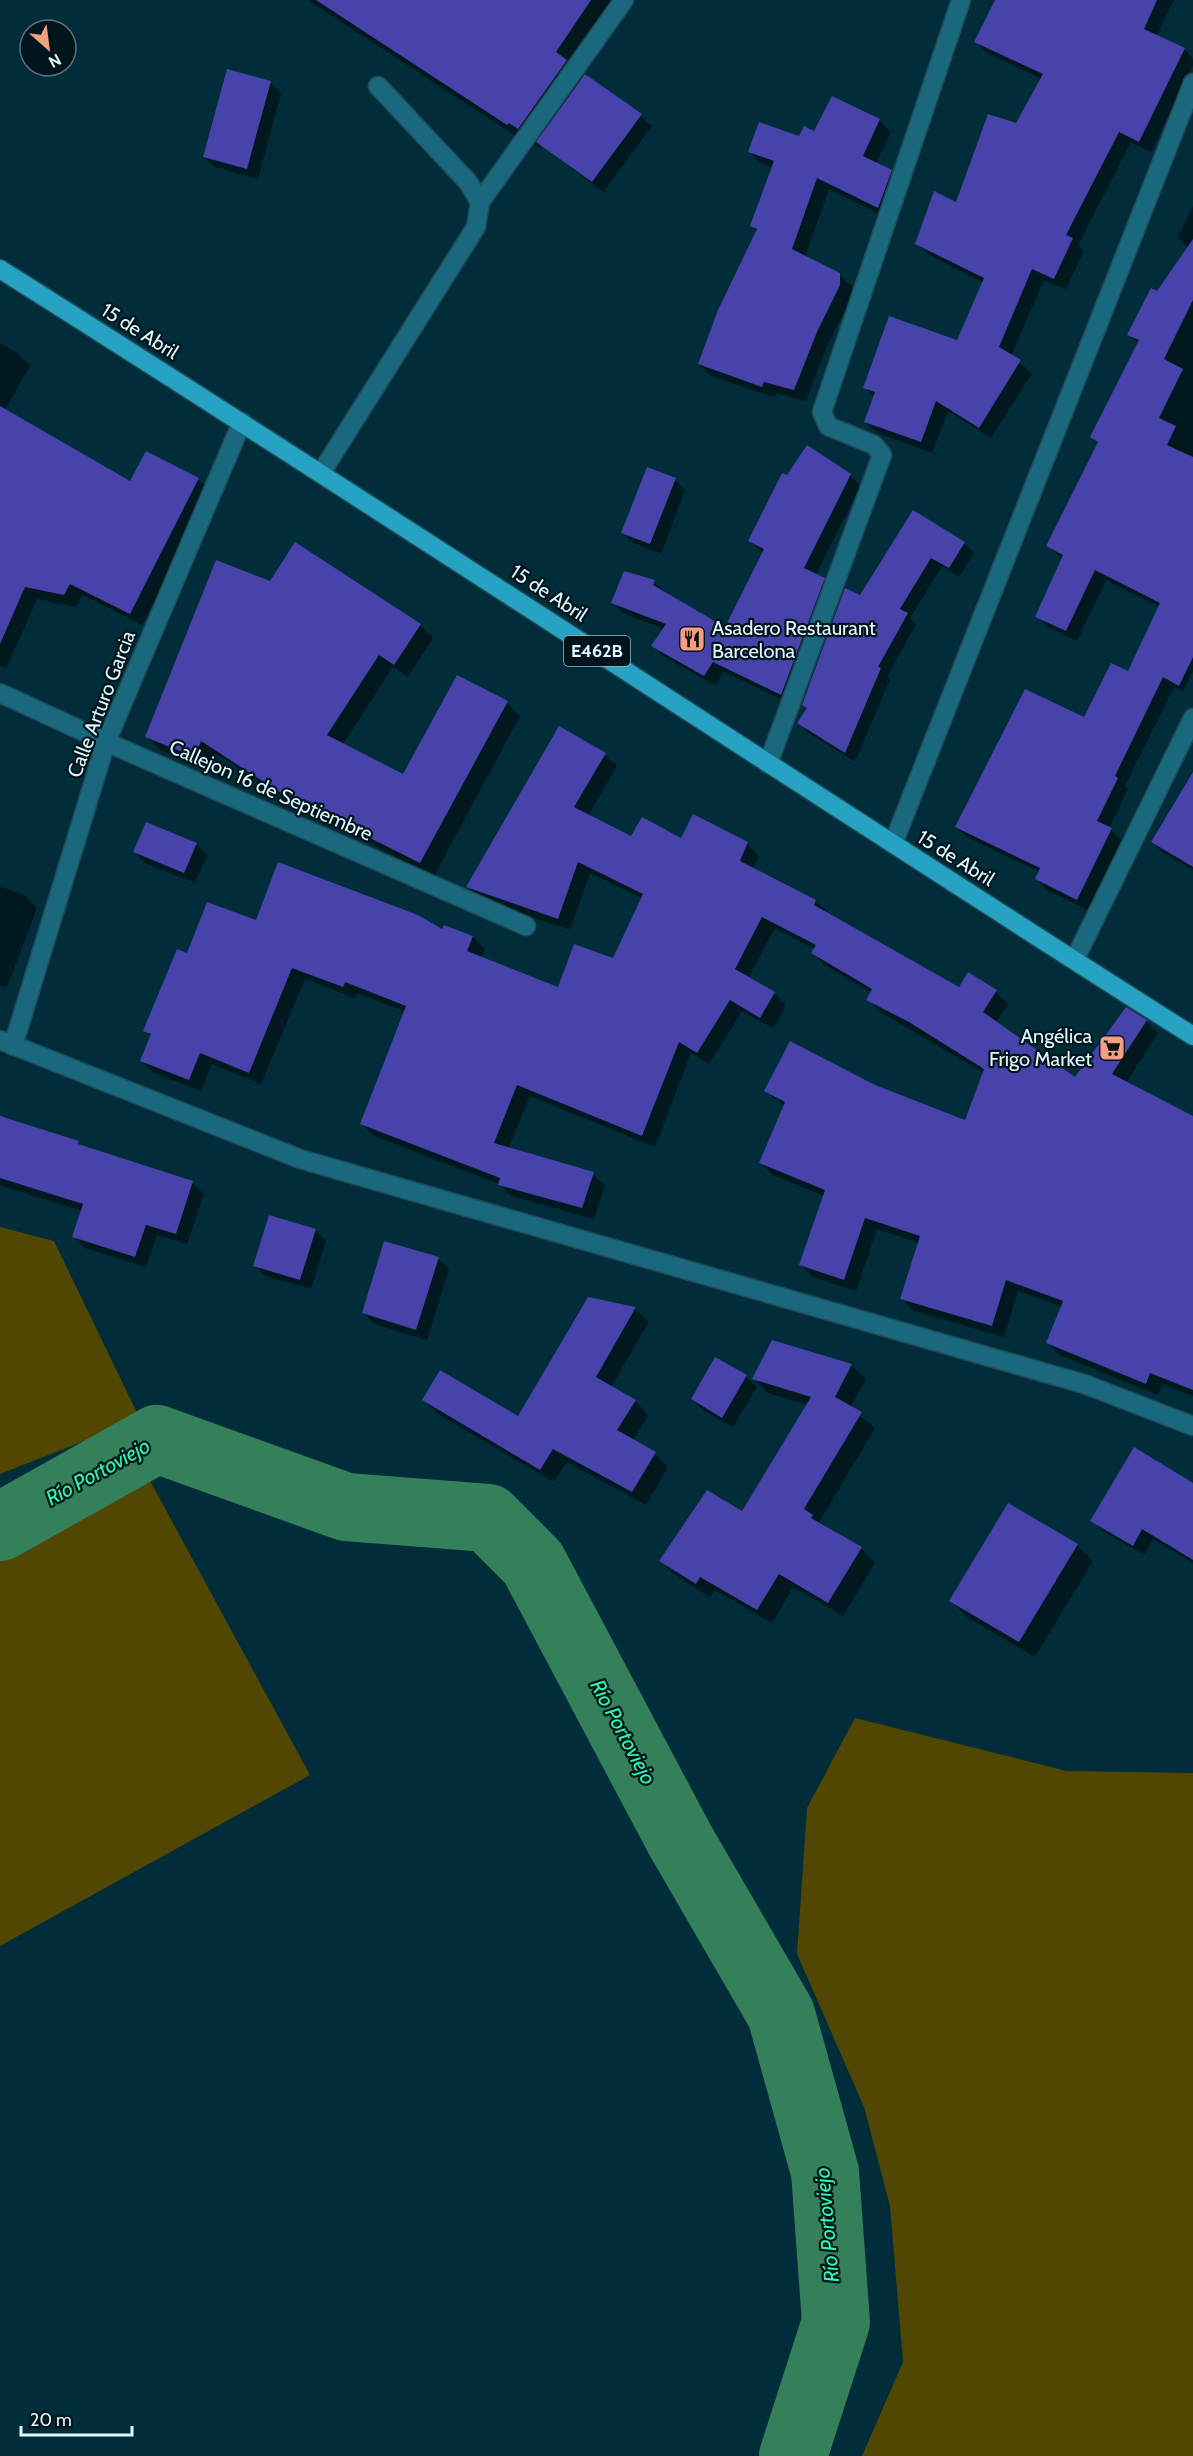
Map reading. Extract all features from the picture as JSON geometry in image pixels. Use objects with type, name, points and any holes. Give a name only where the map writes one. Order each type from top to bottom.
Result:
[{"type":"main road","name":"15 de Abril","points":[[0,269],[321,472],[768,764],[1193,1036]]},
{"type":"street","points":[[321,472],[476,227],[480,202],[624,0]]},
{"type":"street","points":[[768,764],[882,455],[874,445],[828,426],[822,412],[961,0]]},
{"type":"street","points":[[893,844],[1193,83]]},
{"type":"street","points":[[378,86],[468,182],[480,202]]},
{"type":"street","name":"Calle Arturo Garcia","points":[[7,1043],[106,742],[242,422]]},
{"type":"street","name":"Callejon 16 de Septiembre","points":[[0,693],[106,742],[526,926]]},
{"type":"street","points":[[1075,959],[1193,718]]},
{"type":"street","points":[[7,1043],[300,1159],[1084,1384],[1193,1426]]},
{"type":"shaded area","points":[[0,1227],[54,1241],[140,1419],[0,1474]]},
{"type":"shaded area","points":[[149,1479],[310,1775],[0,1946],[0,1549]]},
{"type":"shaded area","points":[[855,1718],[1067,1771],[1193,1773],[1193,2456],[862,2456],[903,2362],[890,2206],[864,2107],[797,1954],[807,1808]]},
{"type":"building","points":[[316,0],[591,0],[556,52],[567,60],[518,129],[509,123],[507,125]]},
{"type":"building","points":[[995,0],[1157,0],[1144,29],[1185,48],[1139,142],[1119,132],[1066,235],[1073,238],[1054,279],[1032,269],[999,347],[1021,360],[979,428],[936,401],[921,442],[864,422],[875,392],[863,388],[889,316],[957,340],[984,278],[915,244],[934,191],[956,202],[988,114],[1016,123],[1043,74],[974,42]]},
{"type":"building","points":[[227,69],[271,81],[247,169],[203,157]]},
{"type":"building","points":[[585,74],[642,114],[592,182],[536,142]]},
{"type":"building","points":[[832,96],[880,119],[863,156],[892,170],[878,208],[817,178],[792,249],[840,273],[840,285],[817,332],[794,390],[764,382],[762,387],[698,364],[718,310],[757,229],[750,226],[774,161],[748,152],[759,122],[799,136],[804,126],[814,131]]},
{"type":"building","points":[[1193,239],[1193,300],[1164,359],[1183,369],[1159,418],[1176,426],[1167,445],[1193,457],[1193,657],[1179,686],[1163,677],[1115,776],[1118,778],[1097,821],[1112,828],[1077,900],[1035,879],[1040,868],[955,827],[1025,689],[1084,717],[1111,663],[1128,671],[1160,603],[1095,570],[1066,631],[1035,617],[1063,555],[1046,546],[1098,442],[1090,437],[1139,340],[1127,335],[1151,288],[1157,291]]},
{"type":"building","points":[[0,406],[130,481],[146,451],[199,478],[130,614],[70,584],[64,595],[25,587],[0,644]]},
{"type":"building","points":[[807,445],[851,474],[804,568],[825,578],[781,695],[713,662],[704,676],[651,646],[666,624],[611,603],[624,571],[655,580],[653,585],[725,627],[764,549],[748,541],[782,473],[787,475]]},
{"type":"building","points":[[647,467],[676,478],[650,544],[621,533]]},
{"type":"building","points":[[913,510],[965,542],[949,568],[931,558],[900,609],[908,613],[878,667],[881,668],[845,753],[797,723],[807,708],[802,705],[845,588],[860,595]]},
{"type":"building","points":[[295,542],[421,624],[394,665],[379,655],[327,735],[403,774],[457,675],[508,701],[420,863],[284,795],[201,741],[195,757],[145,737],[216,560],[270,581]]},
{"type":"building","points":[[559,726],[606,753],[574,807],[631,836],[642,817],[681,838],[693,814],[748,842],[740,861],[816,900],[814,905],[959,987],[968,972],[997,990],[983,1012],[1075,1077],[1126,1007],[1147,1020],[1112,1074],[1193,1116],[1193,1390],[1150,1373],[1146,1384],[1046,1343],[1063,1301],[1006,1280],[992,1326],[900,1299],[920,1236],[865,1218],[844,1280],[799,1265],[825,1190],[759,1163],[785,1102],[764,1091],[790,1041],[875,1085],[965,1120],[984,1069],[909,1022],[866,1000],[872,989],[811,953],[816,945],[762,917],[735,969],[775,992],[760,1018],[730,1000],[697,1053],[679,1042],[642,1136],[517,1085],[494,1143],[594,1172],[582,1208],[498,1185],[500,1178],[360,1124],[406,1006],[345,982],[343,987],[292,968],[249,1073],[200,1053],[189,1080],[140,1061],[151,1034],[143,1031],[177,949],[187,953],[207,902],[256,920],[278,862],[418,915],[442,929],[444,925],[473,936],[467,951],[558,987],[574,944],[613,958],[643,894],[578,862],[558,919],[466,887]]},
{"type":"building","points":[[1193,772],[1193,867],[1151,842]]},
{"type":"building","points":[[146,822],[197,843],[184,873],[133,852]]},
{"type":"building","points":[[0,1116],[193,1181],[176,1234],[146,1225],[135,1257],[72,1237],[83,1204],[0,1178]]},
{"type":"building","points":[[269,1215],[316,1229],[300,1280],[253,1266]]},
{"type":"building","points":[[384,1241],[439,1257],[416,1330],[362,1313]]},
{"type":"building","points":[[588,1297],[636,1307],[596,1377],[636,1400],[617,1430],[656,1452],[632,1492],[553,1449],[540,1470],[422,1400],[440,1370],[518,1416]]},
{"type":"building","points":[[772,1340],[852,1364],[835,1397],[862,1412],[804,1509],[813,1515],[811,1518],[862,1547],[828,1603],[779,1574],[757,1610],[700,1577],[696,1584],[659,1561],[707,1490],[742,1511],[811,1397],[752,1379]]},
{"type":"building","points":[[715,1357],[747,1375],[722,1418],[691,1399]]},
{"type":"building","points":[[1134,1447],[1193,1483],[1193,1560],[1142,1529],[1133,1546],[1090,1521]]},
{"type":"building","points":[[1008,1503],[1078,1544],[1019,1642],[949,1601]]},
{"type":"waterway","name":"Río Portoviejo","points":[[0,1527],[157,1439],[346,1507],[488,1518],[533,1563],[680,1840],[781,2014],[825,2172],[836,2322],[793,2456]]},
{"type":"place","name":"Asadero Restaurant Barcelona","points":[[692,639]]},
{"type":"place","name":"Angélica Frigo Market","points":[[1112,1048]]}]
